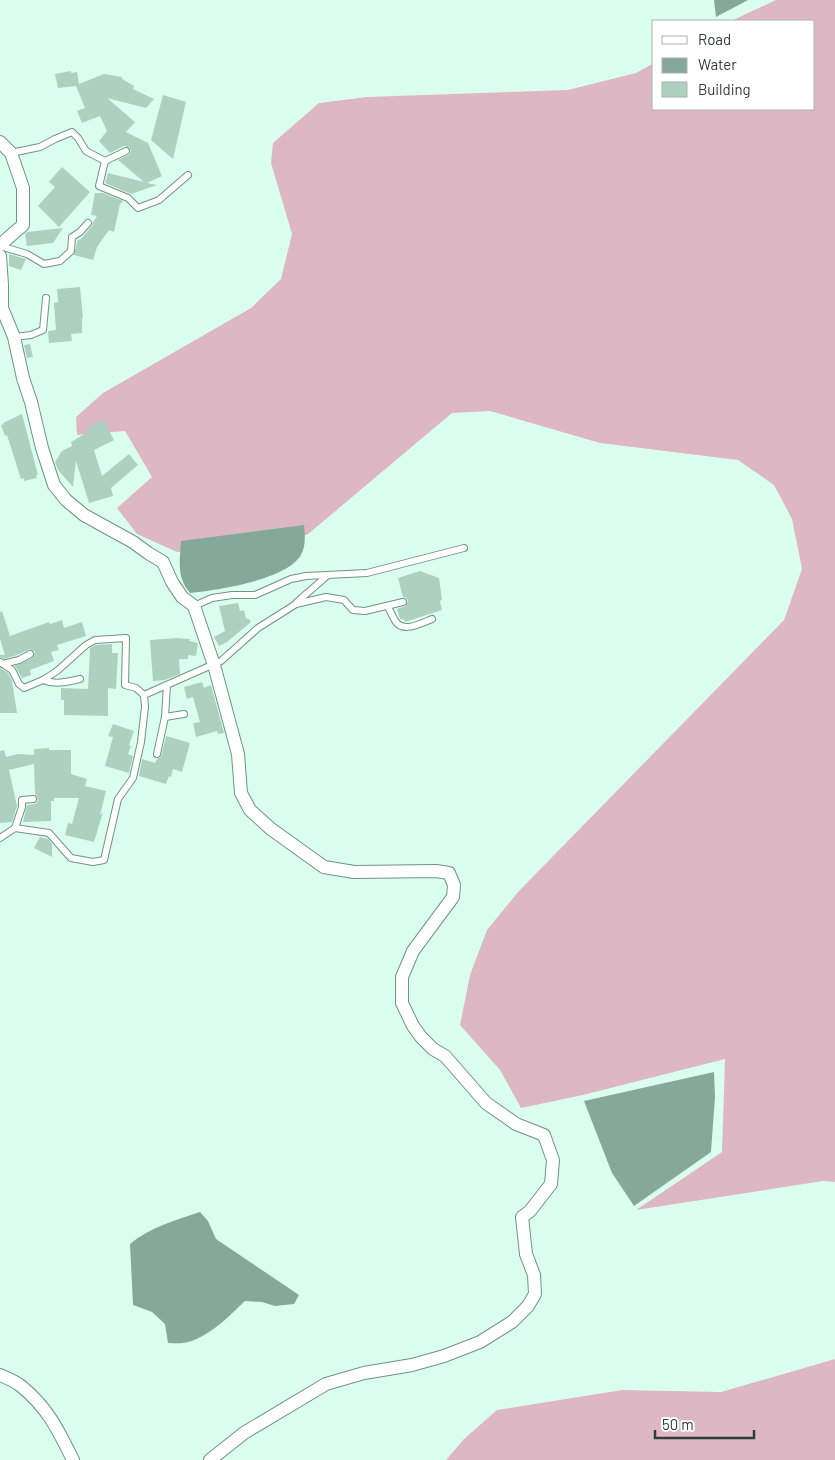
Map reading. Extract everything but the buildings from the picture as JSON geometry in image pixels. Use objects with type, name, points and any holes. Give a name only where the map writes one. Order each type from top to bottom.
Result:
[{"type":"street","points":[[0,142],[11,153],[23,188],[23,225],[0,245]]},
{"type":"street","points":[[0,256],[2,308],[14,337],[23,378],[54,485],[66,500],[84,515],[134,542],[162,562],[172,582],[182,596],[194,606],[214,664],[238,754],[241,793],[250,810],[271,830],[324,867],[354,872],[436,871],[449,873],[454,885],[453,897],[413,951],[402,977],[402,1003],[413,1026],[421,1037],[433,1049],[445,1056],[486,1103],[516,1124],[544,1135],[553,1160],[551,1184],[530,1211],[522,1217],[526,1254],[534,1275],[535,1294],[528,1306],[512,1322],[480,1342],[444,1356],[412,1365],[364,1373],[326,1384],[244,1434],[210,1460]]},
{"type":"street","points":[[0,1375],[20,1385],[45,1409],[57,1427],[73,1460]]},
{"type":"lane","points":[[11,153],[40,147],[72,132],[86,151],[104,161]]},
{"type":"lane","points":[[104,161],[126,150]]},
{"type":"lane","points":[[104,161],[99,186],[128,198],[138,208],[158,200],[188,175]]},
{"type":"lane","points":[[0,245],[27,254],[44,264],[60,261],[71,252],[72,237],[80,232],[88,223]]},
{"type":"lane","points":[[14,337],[31,335],[43,330],[46,298]]},
{"type":"lane","points":[[194,606],[212,598],[232,595],[255,595],[291,579],[306,576],[368,572],[464,548]]},
{"type":"lane","points":[[144,695],[221,661],[258,628],[296,604],[328,575]]},
{"type":"lane","points":[[296,604],[326,597],[344,600],[353,610],[365,612],[403,602]]},
{"type":"lane","points":[[388,607],[396,624],[403,626],[410,627],[432,619]]},
{"type":"lane","points":[[2,663],[12,670],[19,684],[24,688],[43,680],[57,671],[90,642],[126,638],[125,685],[136,688],[144,695],[145,707],[141,742],[133,778],[118,799],[104,860],[93,862],[71,858],[49,833],[15,828]]},
{"type":"lane","points":[[2,663],[19,660],[30,654]]},
{"type":"lane","points":[[43,680],[51,683],[80,679]]},
{"type":"lane","points":[[157,754],[165,717],[167,685]]},
{"type":"lane","points":[[165,717],[184,714]]},
{"type":"lane","points":[[0,838],[15,828],[22,807],[22,800],[33,799]]},
{"type":"shaded area","points":[[776,0],[835,0],[835,1182],[823,1181],[636,1210],[722,1152],[725,1059],[583,1095],[521,1108],[500,1070],[460,1025],[470,975],[487,930],[518,892],[784,620],[802,569],[792,519],[774,485],[738,460],[600,443],[490,411],[452,413],[307,535],[177,552],[137,534],[117,508],[152,477],[125,431],[77,435],[76,417],[103,393],[251,308],[281,279],[292,234],[271,163],[273,143],[319,103],[367,97],[568,90],[636,73],[652,64],[652,110],[815,110],[815,20],[733,20]]},
{"type":"shaded area","points":[[835,1359],[835,1460],[446,1460],[464,1439],[497,1410],[622,1390],[721,1392]]},
{"type":"water","points":[[714,0],[748,0],[716,17]]},
{"type":"water","points":[[304,525],[303,552],[293,564],[281,571],[250,582],[190,593],[183,581],[180,568],[181,541]]},
{"type":"water","points":[[714,1072],[715,1097],[711,1152],[634,1206],[612,1173],[584,1101]]},
{"type":"water","points":[[200,1212],[208,1221],[216,1239],[299,1295],[294,1304],[275,1306],[262,1302],[245,1301],[204,1335],[186,1343],[168,1343],[165,1324],[152,1312],[133,1305],[130,1244],[146,1233]]}]
